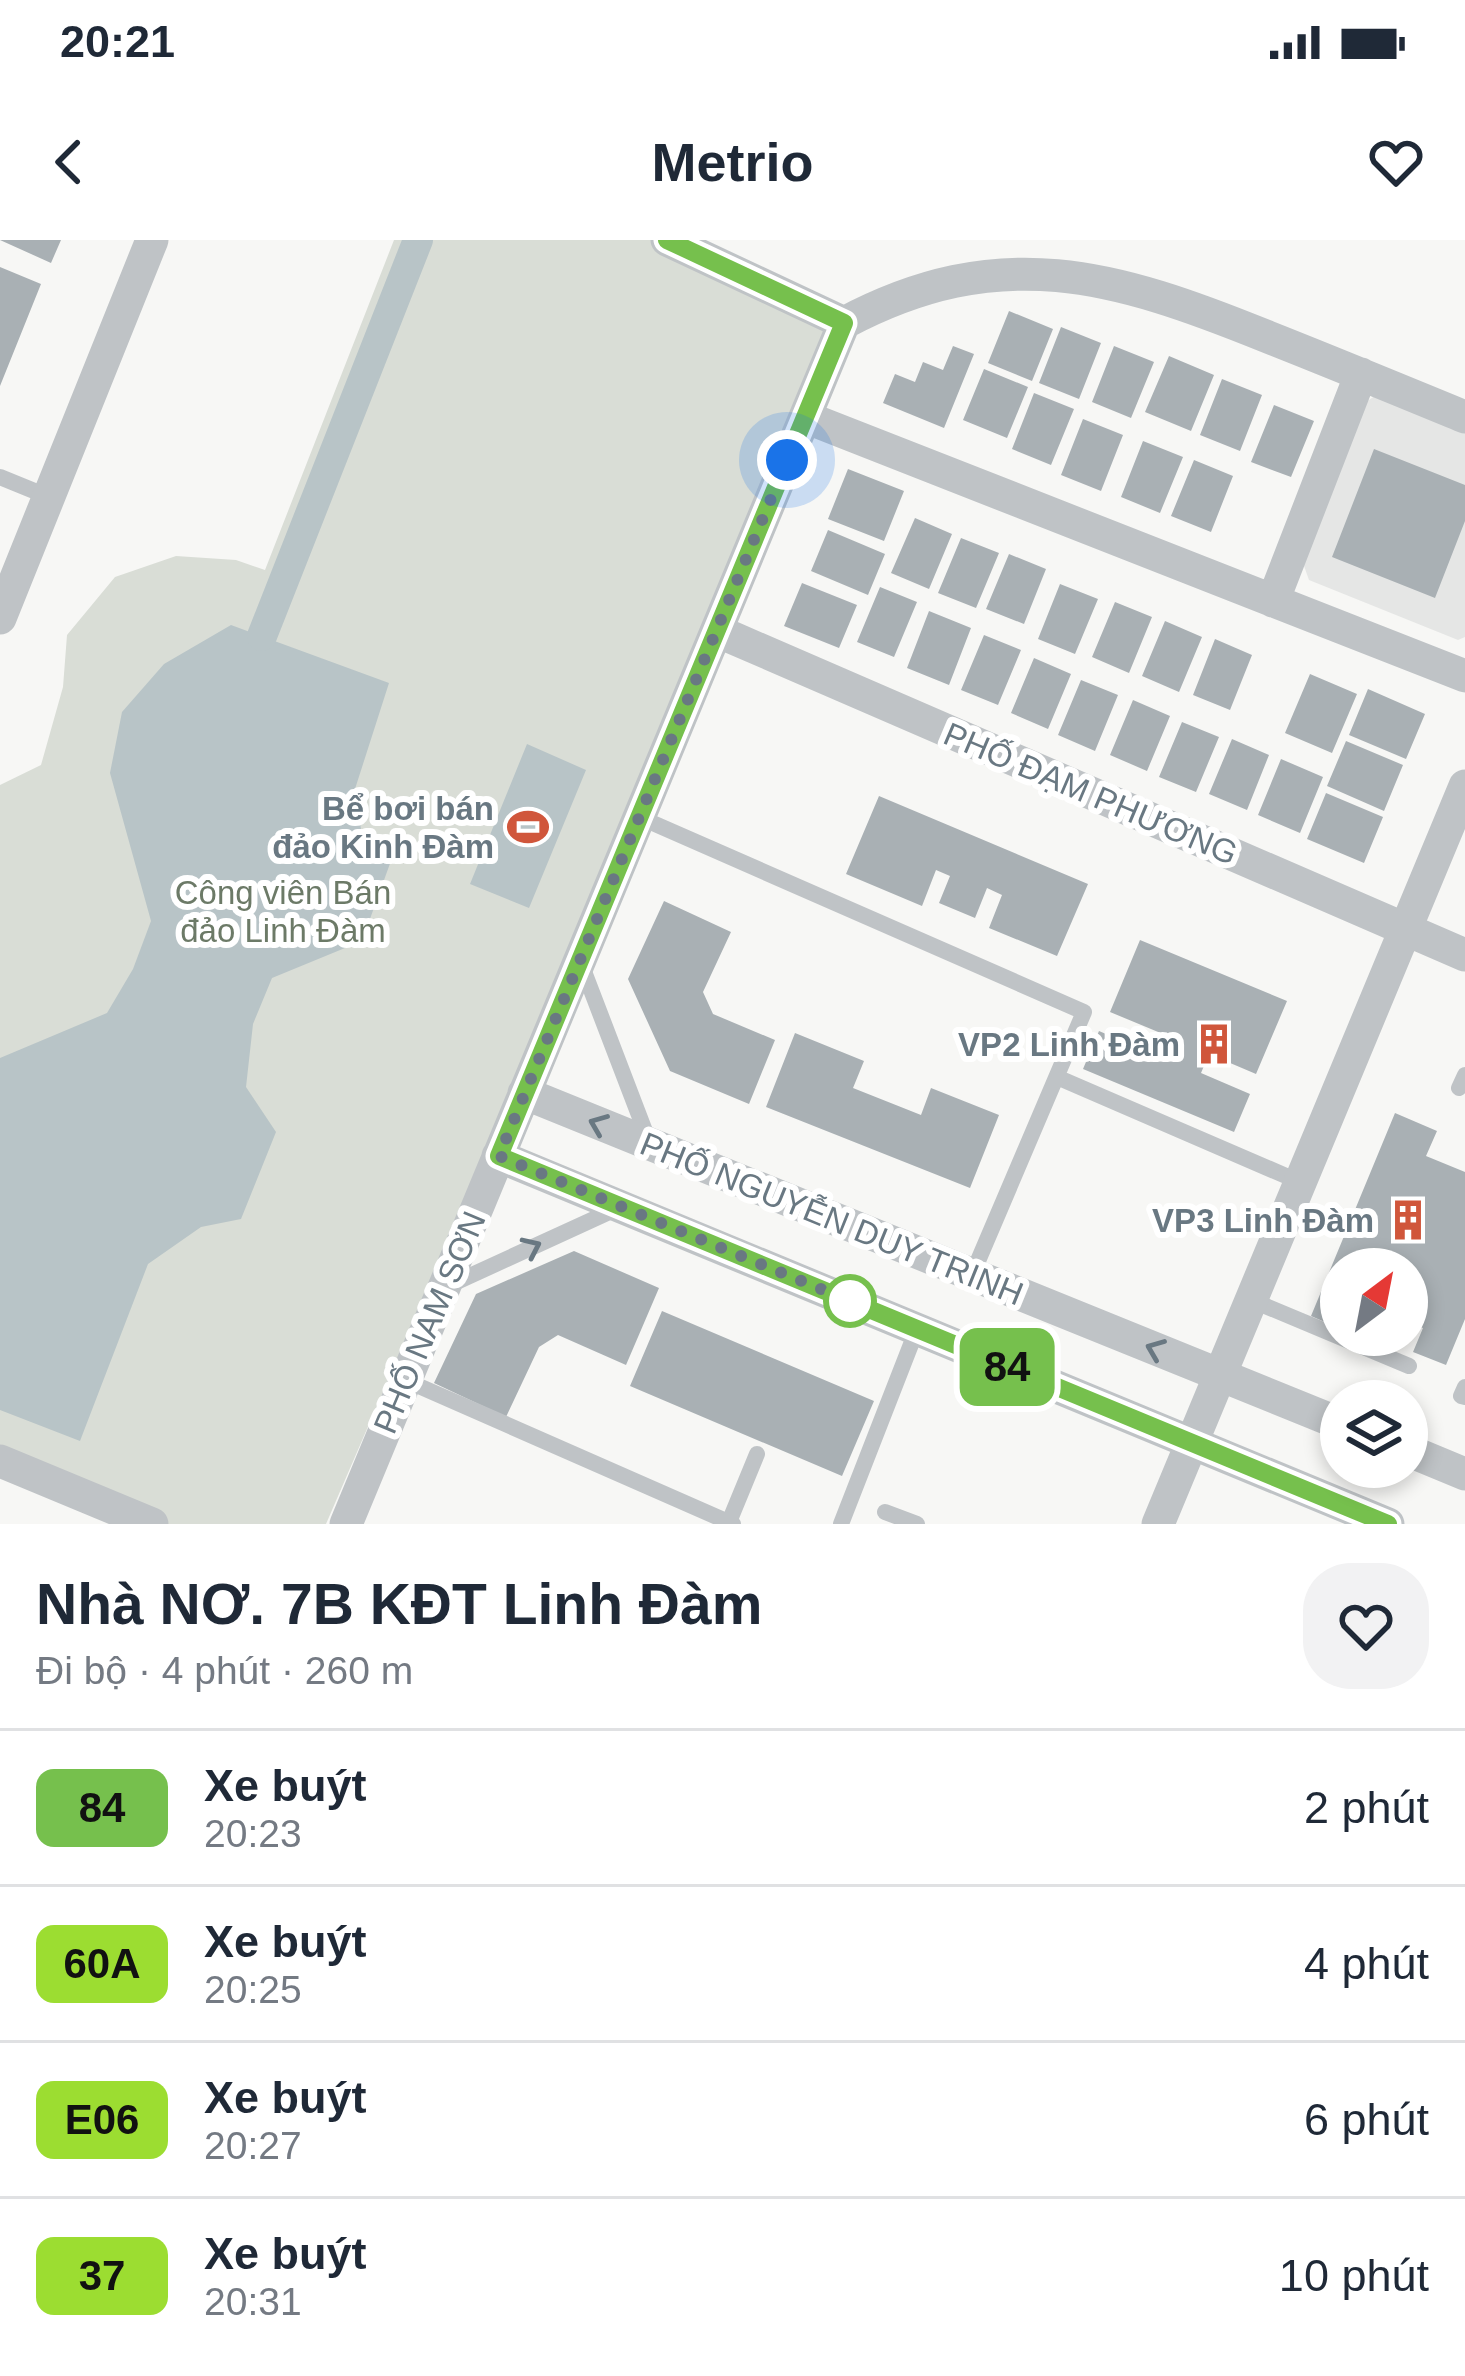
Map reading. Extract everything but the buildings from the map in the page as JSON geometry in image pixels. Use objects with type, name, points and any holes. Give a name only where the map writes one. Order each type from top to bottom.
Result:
[{"type":"street","points":[[0,618],[152,240]]},
{"type":"street","points":[[667,240],[844,323],[939,283],[1009,272],[1085,276],[1170,297],[1465,417]]},
{"type":"street","name":"PHỐ NAM SƠN","points":[[346,1524],[844,323]]},
{"type":"street","points":[[1273,601],[1360,374]]},
{"type":"street","points":[[805,417],[1465,676]]},
{"type":"street","name":"PHỐ ĐẠM PHƯƠNG","points":[[716,631],[1465,955]]},
{"type":"street","points":[[1158,1524],[1463,800]]},
{"type":"street","name":"PHỐ NGUYỄN DUY TRINH","points":[[524,1093],[1320,1415]]},
{"type":"street","name":"PHỐ NGUYỄN DUY TRINH","points":[[499,1156],[1388,1524]]},
{"type":"street","points":[[1428,1459],[1465,1474]]},
{"type":"street","points":[[0,1461],[152,1524]]},
{"type":"lane","points":[[0,477],[49,497]]},
{"type":"lane","points":[[639,817],[1084,1012],[972,1275]]},
{"type":"lane","points":[[580,960],[651,1145]]},
{"type":"lane","points":[[1058,1078],[1300,1182]]},
{"type":"lane","points":[[444,1287],[620,1206]]},
{"type":"lane","points":[[1251,1300],[1408,1366]]},
{"type":"lane","points":[[841,1524],[916,1329]]},
{"type":"lane","points":[[405,1380],[731,1523],[758,1454]]},
{"type":"lane","points":[[1465,1387],[1461,1396],[1465,1397]]},
{"type":"lane","points":[[885,1512],[917,1524]]},
{"type":"shaded area","points":[[1379,393],[1465,428],[1465,637],[1458,640],[1309,580],[1303,563],[1366,402]]},
{"type":"shaded area","points":[[231,625],[389,683],[355,789],[361,829],[392,858],[362,941],[272,978],[253,1024],[246,1087],[276,1132],[241,1219],[201,1227],[148,1264],[80,1441],[0,1410],[0,1058],[107,1013],[133,969],[151,921],[110,773],[122,712],[164,664]]},
{"type":"shaded area","name":"Bể bơi bán đảo Kinh Đàm","points":[[527,744],[586,770],[529,908],[470,884]]},
{"type":"green space","name":"Công viên Bán đảo Linh Đàm","points":[[394,240],[667,240],[844,323],[326,1524],[152,1524],[0,1461],[0,785],[41,765],[63,687],[67,635],[115,577],[176,556],[236,560],[265,570]]},
{"type":"waterway","points":[[262,636],[418,240]]},
{"type":"bus line","name":"84","points":[[667,240],[844,323],[499,1156],[1388,1524]]},
{"type":"place","name":"Bể bơi bán đảo Kinh Đàm","points":[[528,827]]},
{"type":"place","name":"VP2 Linh Đàm","points":[[1214,1044]]},
{"type":"place","name":"VP3 Linh Đàm","points":[[1408,1220]]},
{"type":"route","points":[[787,460],[499,1156],[850,1301]]}]
